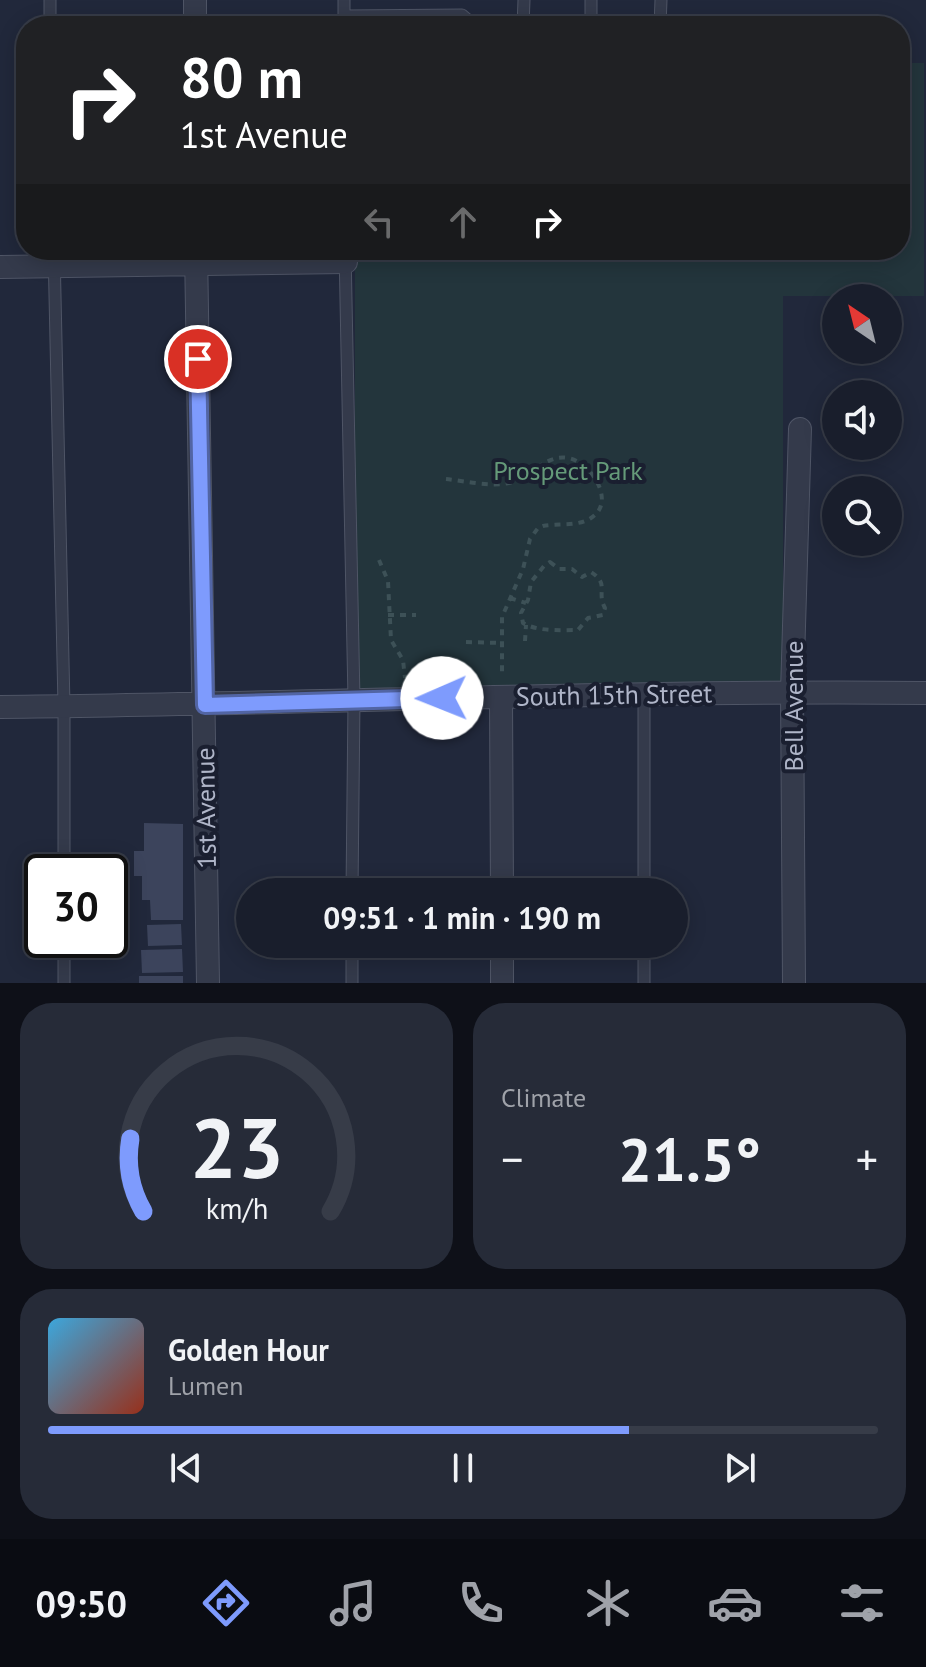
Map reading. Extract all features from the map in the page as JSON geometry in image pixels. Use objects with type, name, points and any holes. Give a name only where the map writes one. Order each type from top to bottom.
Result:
[{"type":"street","points":[[0,267],[42,260]]},
{"type":"street","name":"1st Avenue","points":[[196,260],[208,983]]},
{"type":"street","name":"Bell Avenue","points":[[794,983],[792,692],[800,429]]},
{"type":"street","name":"South 15th Street","points":[[0,707],[354,700],[501,686],[644,694],[926,693]]},
{"type":"street","points":[[501,686],[502,878]]},
{"type":"street","points":[[502,958],[502,983]]},
{"type":"lane","points":[[402,0],[402,15]]},
{"type":"lane","points":[[392,16],[462,15],[462,0]]},
{"type":"lane","points":[[54,260],[64,706],[64,854]]},
{"type":"lane","points":[[346,260],[354,700],[352,878]]},
{"type":"lane","points":[[644,694],[644,878]]},
{"type":"lane","points":[[64,958],[64,983]]},
{"type":"lane","points":[[352,958],[352,983]]},
{"type":"lane","points":[[644,958],[644,983]]},
{"type":"path","points":[[446,479],[508,483],[562,457],[581,463],[597,479],[601,498],[599,510],[594,516],[582,522],[538,528],[530,539],[523,569],[502,617],[501,686]]},
{"type":"path","points":[[379,560],[388,581],[391,640],[403,660],[405,678]]},
{"type":"path","points":[[525,641],[526,625],[520,616],[531,582],[544,566],[550,562],[559,569],[572,569],[582,577],[591,572],[601,583],[600,597],[605,610],[600,617],[588,618],[576,631],[563,632],[550,627],[526,625]]},
{"type":"path","points":[[510,598],[526,603]]},
{"type":"path","points":[[388,615],[416,615]]},
{"type":"path","points":[[466,642],[501,643]]},
{"type":"path","points":[[501,651],[510,651]]},
{"type":"green space","name":"Prospect Park","points":[[910,63],[924,63],[924,296],[902,296],[902,284],[822,284],[822,296],[783,296],[783,688],[355,689],[355,260],[910,260]]},
{"type":"building","points":[[144,823],[183,824],[183,920],[151,920],[150,900],[142,900],[142,876],[134,876],[134,851],[144,851]]},
{"type":"building","points":[[181,924],[182,945],[148,946],[147,925]]},
{"type":"building","points":[[182,949],[183,972],[142,973],[141,950]]},
{"type":"building","points":[[139,976],[183,976],[183,983],[139,983]]},
{"type":"route","points":[[198,359],[205,705],[442,698]]}]
